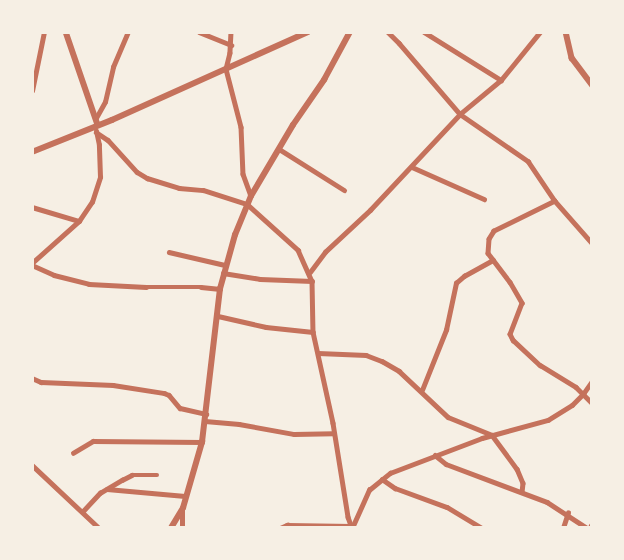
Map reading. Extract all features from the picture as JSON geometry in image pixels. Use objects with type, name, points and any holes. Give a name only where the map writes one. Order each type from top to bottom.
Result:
[{"type":"street","points":[[66,32],[98,125],[96,132],[99,145],[100,178],[92,202],[80,221],[32,264],[54,275],[89,284],[201,287],[220,290]]},
{"type":"street","points":[[96,118],[105,102],[113,67],[128,32]]},
{"type":"street","points":[[199,32],[231,45]]},
{"type":"street","points":[[231,32],[231,45],[226,69],[241,127],[243,174],[251,196]]},
{"type":"street","points":[[32,152],[98,125],[308,32]]},
{"type":"street","points":[[182,528],[182,508],[202,442],[220,290],[225,265],[251,196],[278,149],[324,80],[350,32]]},
{"type":"street","points":[[388,32],[400,43],[460,114],[528,161],[555,201],[592,243]]},
{"type":"street","points":[[424,32],[501,80]]},
{"type":"street","points":[[310,272],[325,252],[412,167],[460,114],[501,80],[540,32]]},
{"type":"street","points":[[566,32],[572,58],[592,85]]},
{"type":"street","points":[[32,91],[42,33]]},
{"type":"street","points":[[96,132],[108,140],[136,172],[147,178],[179,188],[222,195],[247,204],[298,250],[310,272],[312,281],[313,332],[328,395],[333,433],[352,527]]},
{"type":"street","points":[[278,149],[344,190]]},
{"type":"street","points":[[412,167],[484,199]]},
{"type":"street","points":[[555,201],[494,231],[489,239],[488,253],[522,303],[510,334],[513,340],[540,365],[583,394],[592,403]]},
{"type":"street","points":[[32,207],[80,221]]},
{"type":"street","points":[[169,252],[225,265]]},
{"type":"street","points":[[422,390],[446,330],[456,283],[464,276],[493,260]]},
{"type":"street","points":[[223,272],[260,279],[312,281]]},
{"type":"street","points":[[218,316],[266,327],[313,332]]},
{"type":"street","points":[[318,353],[366,356],[382,361],[422,390],[448,417],[492,435],[516,469],[523,483],[522,492]]},
{"type":"street","points":[[32,378],[56,383],[113,385],[164,393],[170,395],[180,408],[206,414]]},
{"type":"street","points":[[352,527],[369,490],[398,468],[492,435],[548,420],[572,405],[592,381]]},
{"type":"street","points":[[205,421],[240,424],[294,434],[333,433]]},
{"type":"street","points":[[73,453],[93,441],[202,442]]},
{"type":"street","points":[[435,454],[446,464],[547,502],[587,528]]},
{"type":"street","points":[[32,465],[99,528]]},
{"type":"street","points":[[83,511],[105,489],[132,475],[157,475]]},
{"type":"street","points":[[382,479],[396,488],[447,507],[482,528]]},
{"type":"street","points":[[105,489],[185,496]]},
{"type":"street","points":[[171,528],[182,508]]},
{"type":"street","points":[[563,528],[568,514]]},
{"type":"street","points":[[280,528],[287,525],[352,527]]}]
